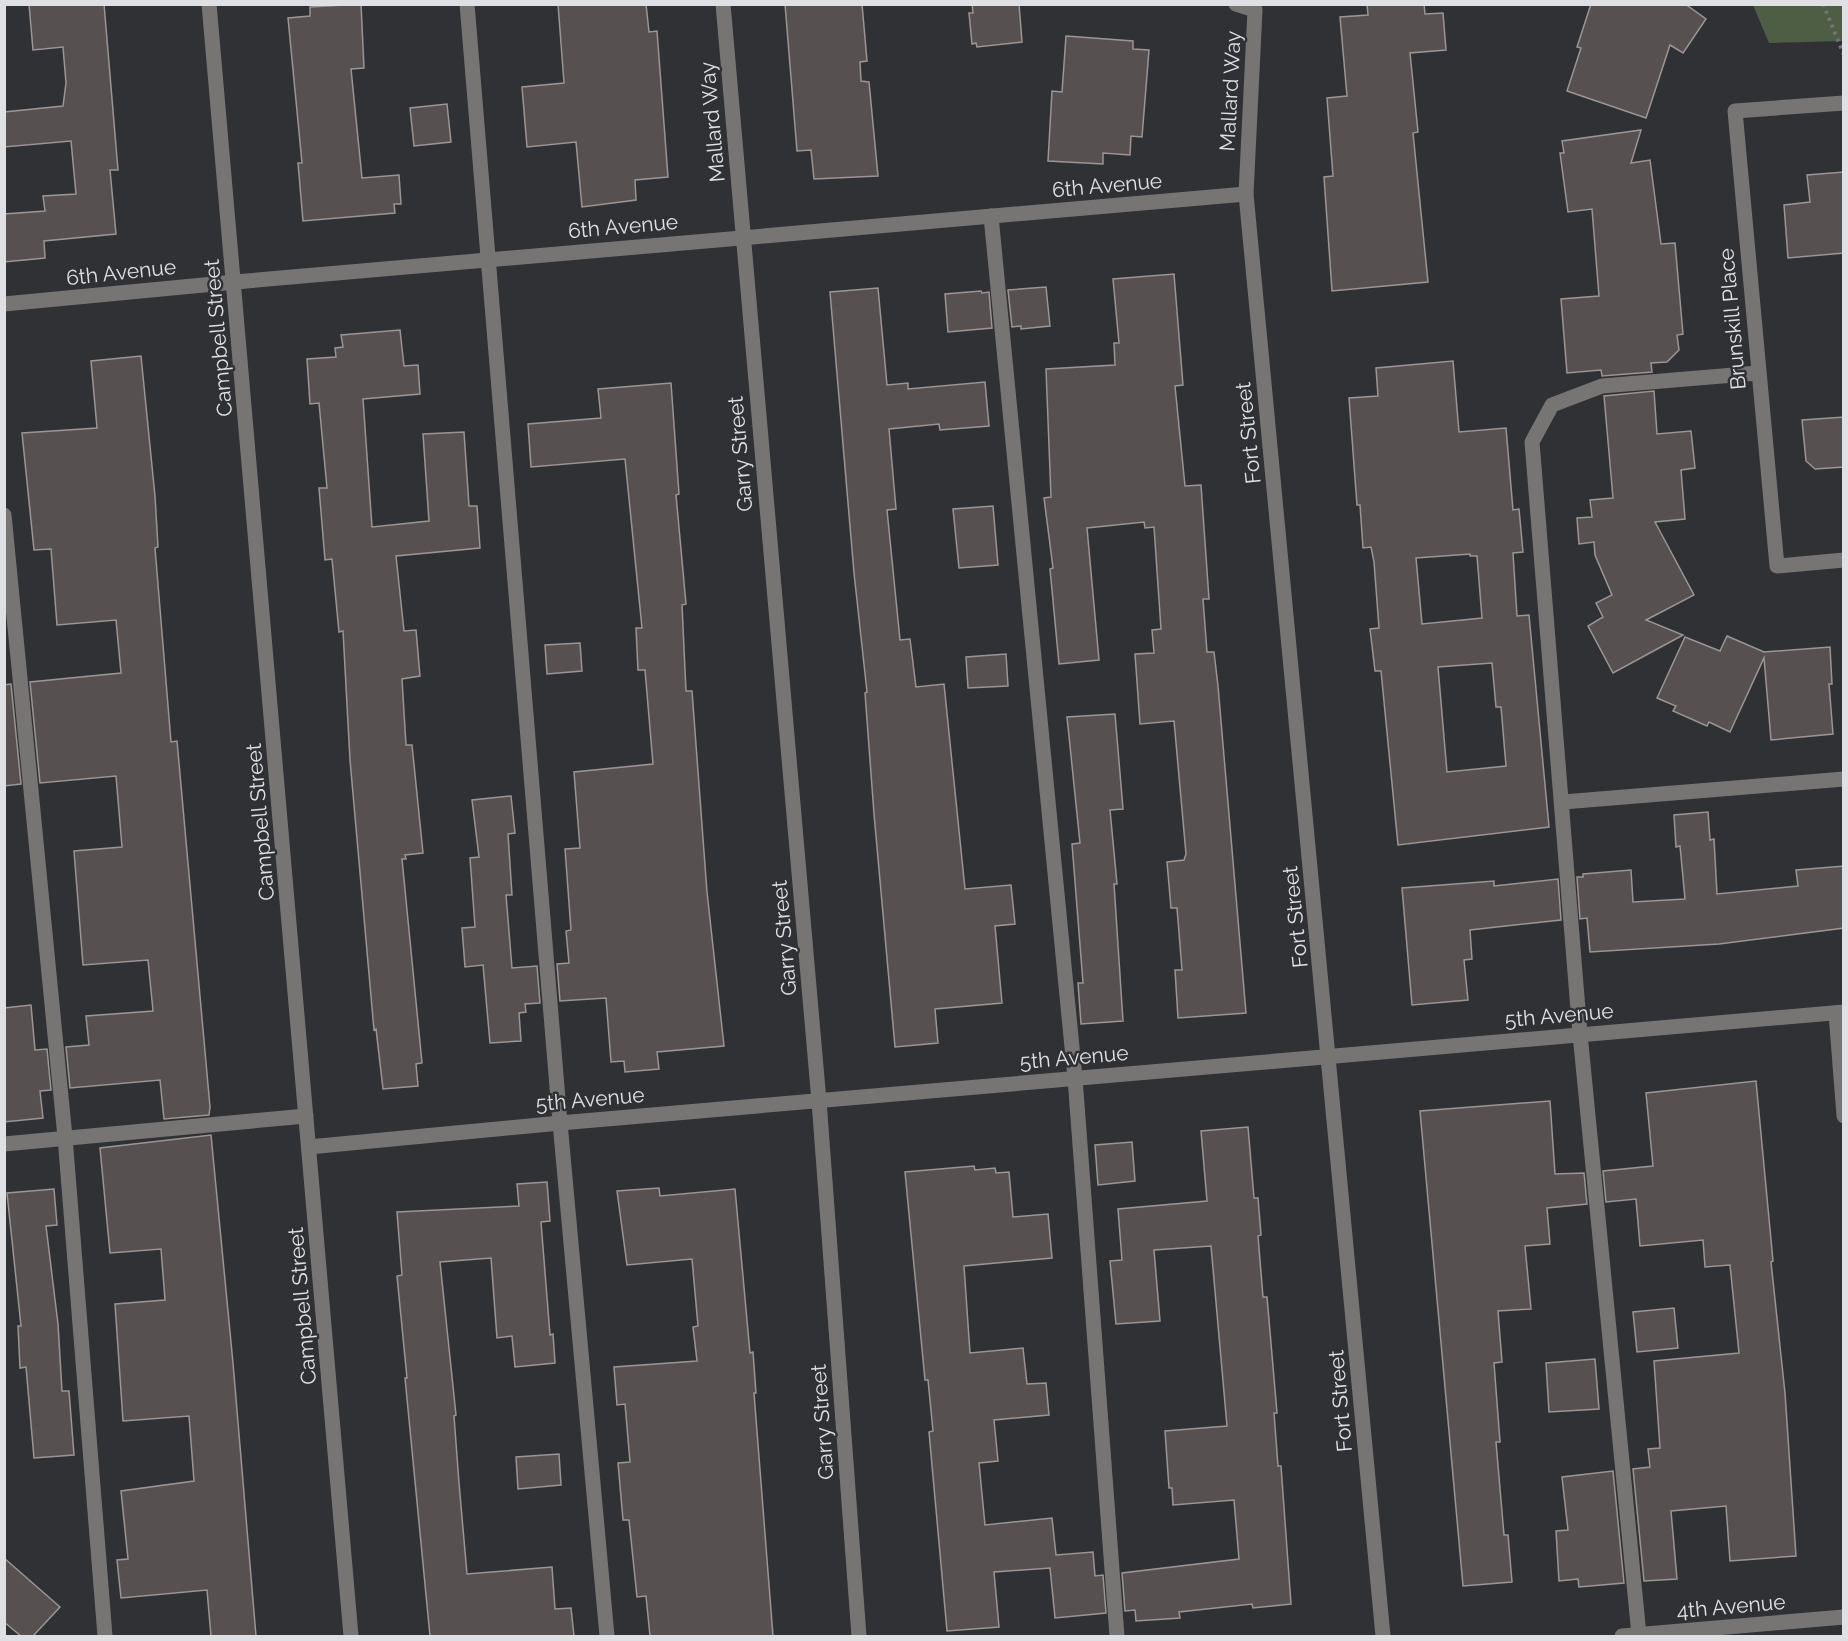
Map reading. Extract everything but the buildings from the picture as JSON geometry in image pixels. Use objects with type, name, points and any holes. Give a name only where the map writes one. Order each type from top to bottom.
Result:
[{"type":"street","name":"Campbell Street","points":[[208,4],[235,282],[351,1636]]},
{"type":"street","points":[[467,4],[560,1123],[607,1636]]},
{"type":"street","name":"Mallard Way","points":[[723,4],[742,237]]},
{"type":"street","name":"Mallard Way","points":[[1236,4],[1255,10],[1246,194]]},
{"type":"street","name":"Brunskill Place","points":[[1844,103],[1735,111],[1777,566],[1844,560]]},
{"type":"street","name":"6th Avenue","points":[[4,304],[1246,194]]},
{"type":"street","name":"Fort Street","points":[[1246,194],[1383,1636]]},
{"type":"street","points":[[991,216],[1075,1078],[1117,1636]]},
{"type":"street","name":"Garry Street","points":[[742,237],[819,1101],[859,1636]]},
{"type":"street","points":[[1639,1635],[1580,1034],[1563,802],[1532,442],[1552,405],[1602,386],[1758,373]]},
{"type":"street","points":[[4,515],[65,1137],[105,1636]]},
{"type":"street","points":[[1563,802],[1844,778]]},
{"type":"street","points":[[1840,1012],[1844,1116]]},
{"type":"street","name":"5th Avenue","points":[[309,1147],[560,1123],[1840,1012]]},
{"type":"street","points":[[4,1144],[306,1116]]},
{"type":"street","name":"4th Avenue","points":[[1622,1636],[1844,1617]]},
{"type":"path","points":[[1823,4],[1844,55]]},
{"type":"green space","points":[[1753,5],[1843,5],[1843,41],[1769,43]]}]
